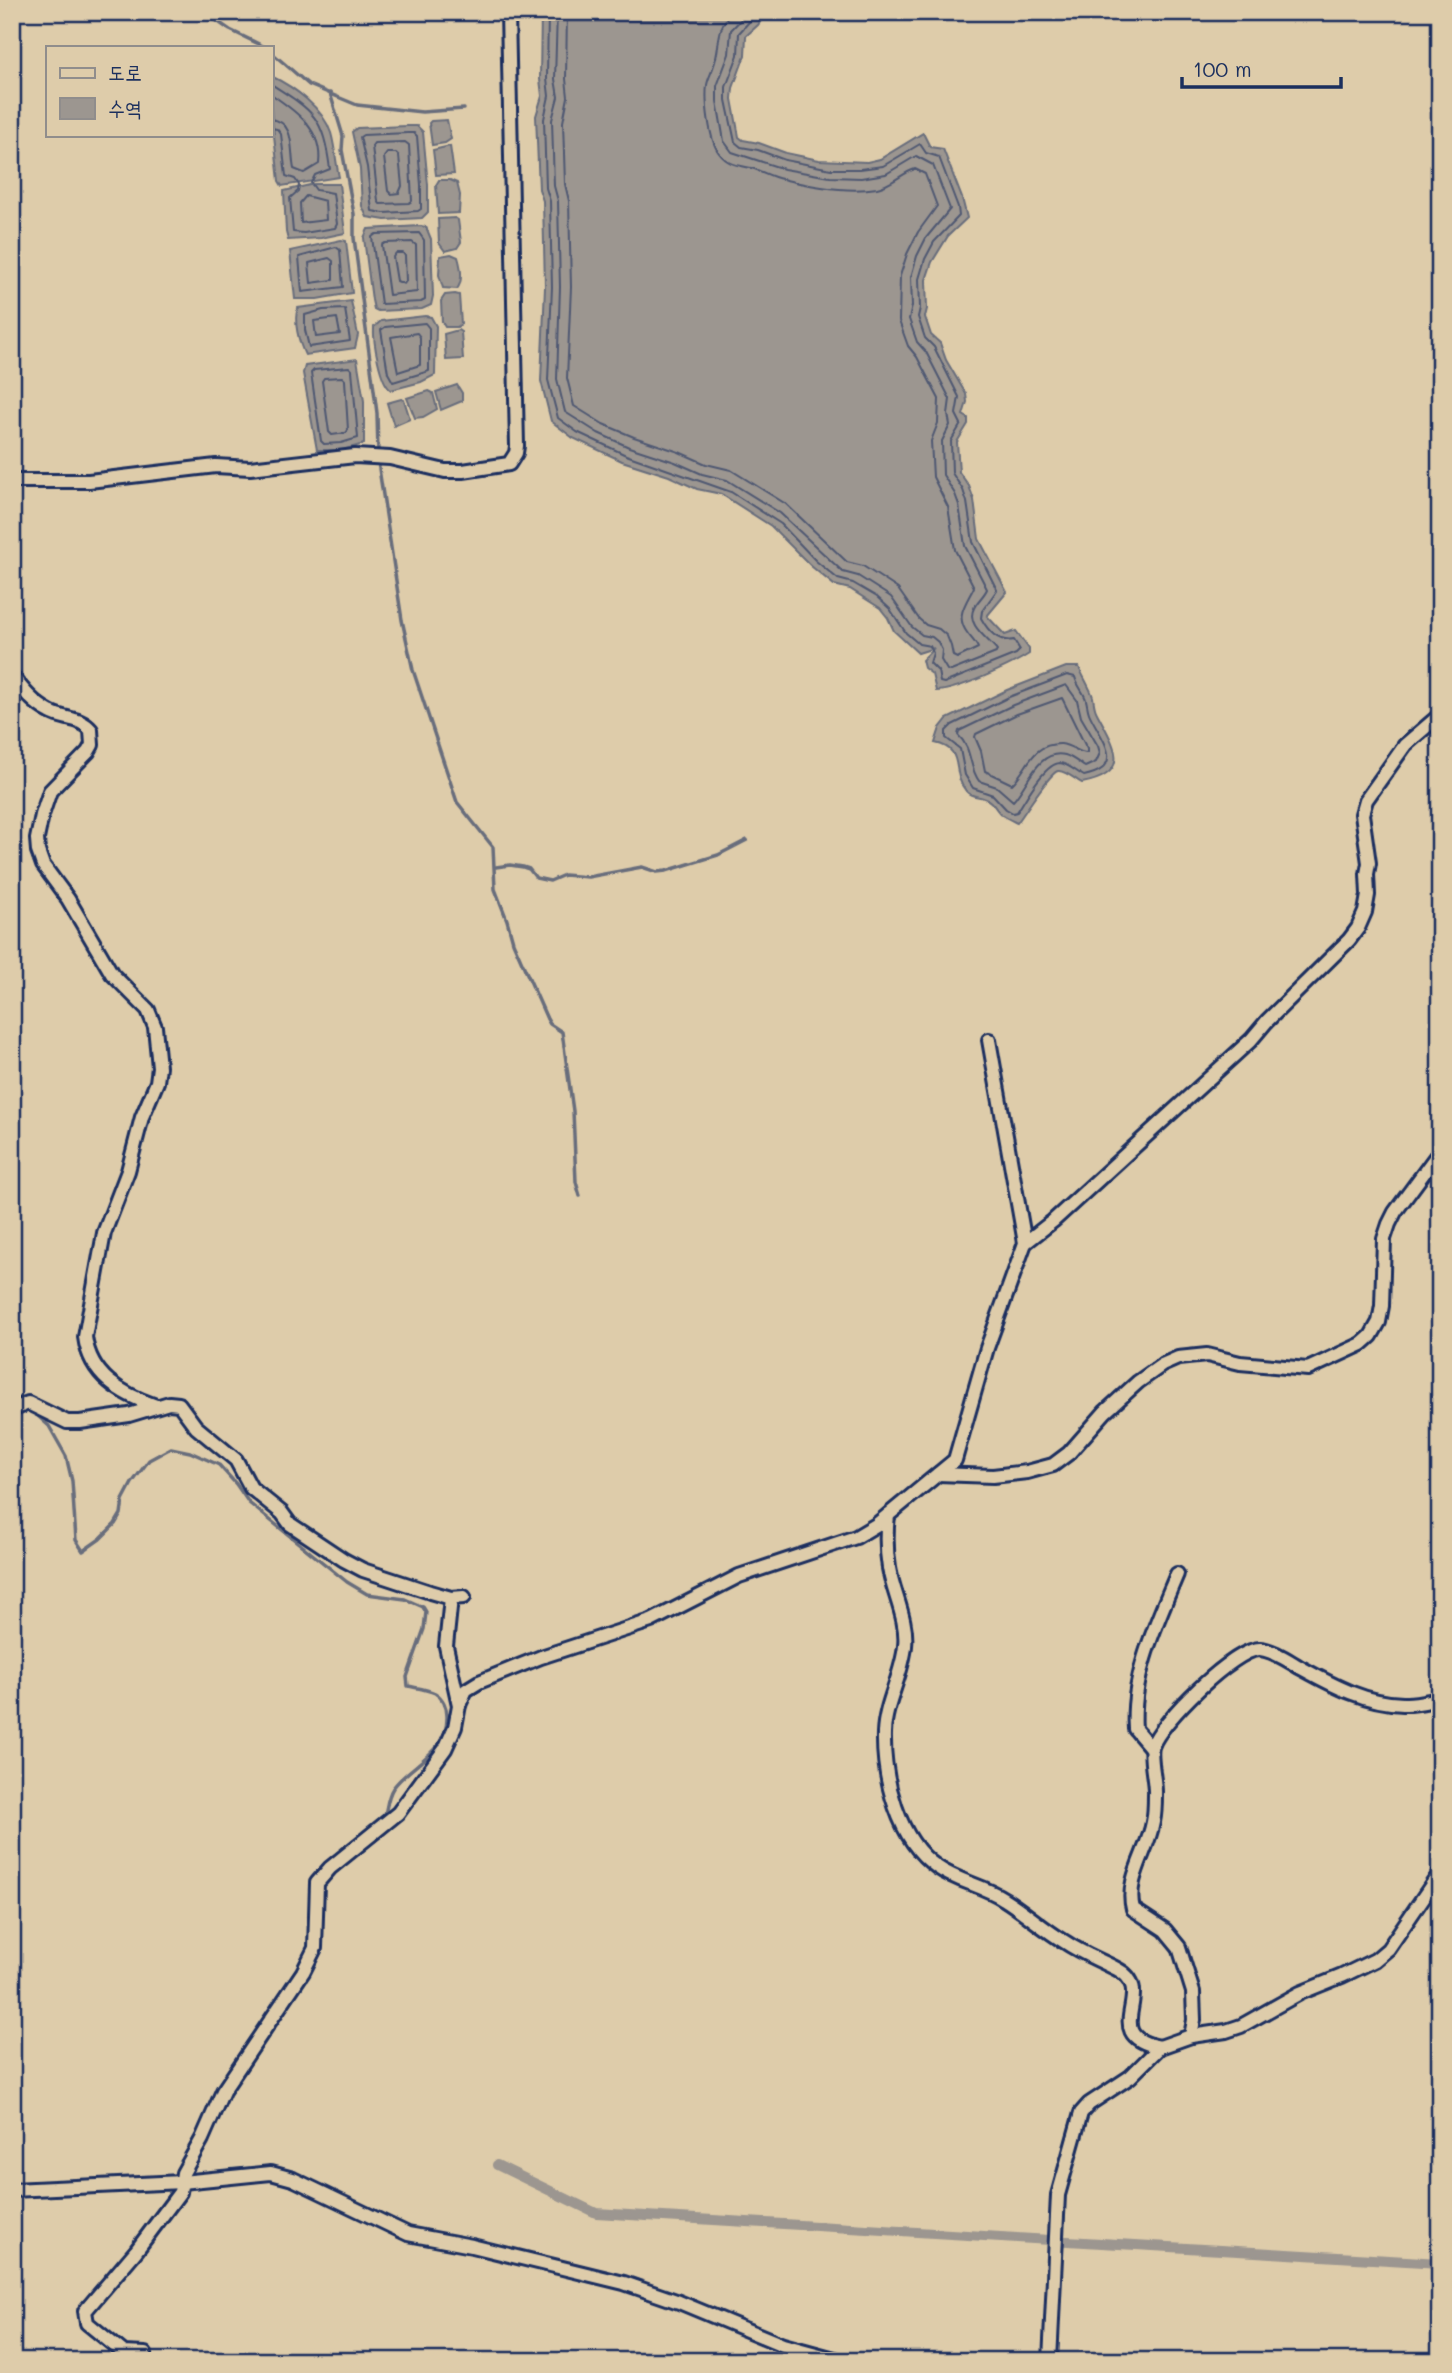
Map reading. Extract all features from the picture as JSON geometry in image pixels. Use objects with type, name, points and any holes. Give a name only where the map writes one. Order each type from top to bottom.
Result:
[{"type":"street","points":[[12,481],[89,481],[216,466],[250,468],[355,456],[390,458],[445,471],[509,464],[517,446],[508,12]]},
{"type":"street","points":[[12,676],[38,705],[63,718],[83,722],[91,730],[92,745],[88,752],[51,791],[42,815],[37,839],[38,851],[43,864],[68,898],[107,967],[148,1010],[155,1027],[159,1067],[157,1082],[142,1117],[128,1171],[104,1233],[85,1336],[87,1350],[102,1376],[120,1391],[156,1406]]},
{"type":"street","points":[[1025,1243],[1054,1221],[1251,1040],[1349,940],[1365,912],[1368,895],[1369,863],[1362,814],[1366,800],[1405,745],[1440,715]]},
{"type":"street","points":[[145,2354],[124,2353],[87,2323],[85,2311],[136,2251],[180,2192],[183,2173],[229,2080],[291,1990],[315,1948],[317,1883],[330,1868],[398,1813],[445,1749],[466,1690],[541,1657],[651,1621],[739,1576],[844,1542],[866,1532],[955,1460],[987,1348],[1025,1243],[989,1040]]},
{"type":"street","points":[[938,1474],[993,1476],[1027,1472],[1053,1465],[1069,1453],[1105,1412],[1138,1382],[1162,1365],[1178,1358],[1207,1355],[1240,1363],[1308,1369],[1362,1344],[1377,1329],[1379,1322],[1384,1240],[1389,1224],[1440,1151]]},
{"type":"street","points":[[12,1410],[28,1403],[67,1422],[80,1422],[129,1415],[175,1402],[179,1404],[196,1427],[236,1460],[251,1488],[282,1513],[290,1524],[363,1570],[457,1597],[446,1646],[459,1705]]},
{"type":"street","points":[[888,1515],[886,1533],[889,1569],[904,1626],[905,1644],[887,1713],[884,1746],[893,1793],[910,1838],[921,1854],[938,1868],[957,1879],[989,1890],[1069,1945],[1119,1969],[1132,1983],[1135,1991],[1129,2028],[1141,2041],[1160,2047]]},
{"type":"street","points":[[1177,1574],[1152,1635],[1136,1691],[1135,1729],[1152,1748],[1156,1795],[1153,1822],[1130,1900],[1132,1909],[1165,1930],[1179,1947],[1193,1992],[1194,2020],[1191,2036]]},
{"type":"street","points":[[1152,1748],[1168,1723],[1192,1695],[1238,1657],[1254,1649],[1271,1652],[1347,1692],[1362,1697],[1404,1704],[1440,1699]]},
{"type":"street","points":[[1050,2361],[1058,2195],[1081,2113],[1089,2104],[1130,2077],[1160,2047],[1191,2036],[1241,2026],[1300,1993],[1375,1960],[1388,1950],[1440,1874]]},
{"type":"street","points":[[12,2190],[182,2182],[271,2173],[293,2179],[408,2234],[472,2246],[613,2280],[690,2306],[783,2345],[842,2361]]},
{"type":"water","points":[[541,12],[767,12],[746,36],[745,55],[733,88],[732,99],[739,137],[786,153],[819,160],[867,162],[880,159],[923,133],[930,147],[943,149],[967,218],[948,236],[932,262],[926,280],[925,317],[931,335],[940,343],[946,360],[966,394],[967,402],[963,415],[968,418],[968,424],[957,442],[959,472],[969,486],[974,500],[979,539],[1007,592],[987,616],[1005,635],[1016,631],[1029,649],[1029,654],[970,682],[936,691],[932,674],[924,668],[922,660],[934,648],[918,653],[894,631],[880,608],[850,589],[834,585],[771,526],[721,494],[697,489],[669,476],[622,461],[573,438],[551,421],[541,381],[545,287],[543,201],[539,189],[536,116],[542,96]]},
{"type":"water","points":[[273,77],[298,92],[315,107],[327,124],[334,144],[339,177],[282,186],[279,181],[273,126]]},
{"type":"water","points":[[447,120],[451,139],[432,145],[429,123]]},
{"type":"water","points":[[417,126],[423,132],[428,212],[422,218],[385,220],[367,217],[362,206],[360,169],[352,132],[357,128]]},
{"type":"water","points":[[450,146],[454,174],[436,175],[433,150]]},
{"type":"water","points":[[439,180],[457,183],[460,195],[459,213],[438,214],[436,185]]},
{"type":"water","points":[[314,184],[339,184],[345,233],[288,240],[284,191]]},
{"type":"water","points":[[438,219],[458,220],[461,242],[457,248],[445,251],[439,243]]},
{"type":"water","points":[[426,227],[431,239],[431,305],[422,309],[374,309],[364,238],[368,229]]},
{"type":"water","points":[[346,241],[352,293],[317,299],[295,299],[290,251]]},
{"type":"water","points":[[451,254],[458,257],[461,269],[461,282],[457,289],[443,288],[439,275],[440,256]]},
{"type":"water","points":[[445,295],[459,295],[461,324],[457,327],[445,327],[442,322],[441,301]]},
{"type":"water","points":[[351,301],[358,335],[355,348],[305,355],[297,332],[298,308]]},
{"type":"water","points":[[431,317],[436,326],[435,375],[421,382],[391,390],[381,371],[374,327],[381,321]]},
{"type":"water","points":[[458,330],[461,332],[463,359],[446,360],[444,334]]},
{"type":"water","points":[[357,359],[364,401],[364,444],[342,450],[317,450],[303,373],[305,366]]},
{"type":"water","points":[[457,385],[462,393],[462,401],[441,410],[436,392]]},
{"type":"water","points":[[429,391],[433,393],[437,409],[423,417],[415,418],[407,398]]},
{"type":"water","points":[[404,400],[410,419],[394,426],[387,403]]},
{"type":"water","points":[[1066,667],[1079,667],[1113,746],[1114,765],[1099,778],[1082,783],[1064,772],[1054,773],[1017,823],[1002,815],[989,800],[966,791],[961,784],[951,750],[935,743],[940,728],[947,719],[1007,690]]},
{"type":"waterway","points":[[204,12],[230,30],[263,46]]},
{"type":"waterway","points":[[273,54],[309,85],[357,105],[422,112],[464,109]]},
{"type":"waterway","points":[[330,93],[343,136],[342,150],[354,214],[354,238],[377,413],[378,453]]},
{"type":"waterway","points":[[378,462],[402,620],[413,670],[457,802],[493,847],[495,889],[513,942],[547,1019],[562,1032],[573,1111],[576,1182],[580,1196]]},
{"type":"waterway","points":[[496,867],[523,867],[529,869],[536,878],[550,881],[564,875],[588,877],[642,867],[657,872],[718,855],[747,840]]},
{"type":"waterway","points":[[12,1393],[22,1401]]},
{"type":"waterway","points":[[30,1409],[49,1426],[66,1456],[72,1481],[76,1540],[83,1551],[115,1524],[132,1483],[149,1460],[171,1448],[190,1452],[219,1465],[249,1503],[347,1582],[367,1594],[405,1599],[423,1607],[426,1612],[424,1629],[407,1677],[408,1686],[435,1693],[440,1697],[446,1709],[446,1729],[435,1748],[393,1788],[384,1819]]},
{"type":"waterway","points":[[497,2165],[596,2213],[1440,2263]]},
{"type":"waterway","points":[[1429,2361],[1440,2352]]}]
